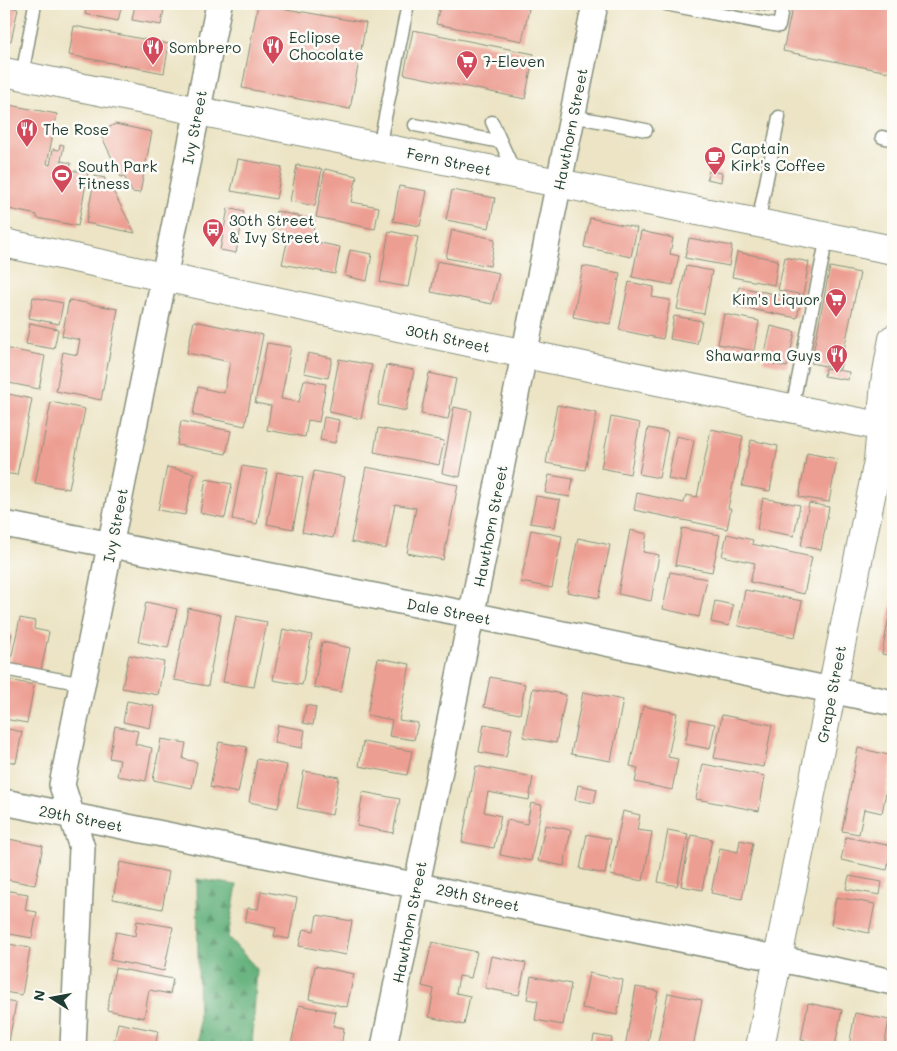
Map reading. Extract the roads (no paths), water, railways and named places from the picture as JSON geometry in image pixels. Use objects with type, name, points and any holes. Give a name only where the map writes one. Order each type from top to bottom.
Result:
[{"type":"street","name":"Ivy Street","points":[[73,1047],[82,848],[62,785],[219,4]]},
{"type":"street","name":"Hawthorn Street","points":[[384,1047],[595,4]]},
{"type":"street","name":"Fern Street","points":[[13,74],[198,110],[559,185],[893,250]]},
{"type":"street","name":"30th Street","points":[[4,243],[525,354],[887,428]]},
{"type":"street","name":"Grape Street","points":[[760,1047],[878,461],[887,428],[885,383],[893,340]]},
{"type":"street","name":"Dale Street","points":[[4,524],[472,615],[893,703]]},
{"type":"street","name":"29th Street","points":[[4,802],[893,982]]},
{"type":"lane","points":[[13,74],[35,4]]},
{"type":"lane","points":[[380,147],[408,4]]},
{"type":"lane","points":[[664,4],[779,26],[783,4]]},
{"type":"lane","points":[[572,116],[646,130]]},
{"type":"lane","points":[[758,223],[779,117]]},
{"type":"lane","points":[[492,122],[516,175]]},
{"type":"lane","points":[[415,125],[501,142]]},
{"type":"lane","points":[[792,408],[827,237]]},
{"type":"lane","points":[[4,669],[83,684]]},
{"type":"place","name":"Eclipse Chocolate","points":[[273,65]]},
{"type":"place","name":"Sombrero","points":[[153,66]]},
{"type":"place","name":"7-Eleven","points":[[467,80]]},
{"type":"place","name":"The Rose","points":[[27,148]]},
{"type":"place","name":"Captain Kirk's Coffee","points":[[715,176]]},
{"type":"place","name":"South Park Fitness","points":[[62,194]]},
{"type":"place","name":"30th Street & Ivy Street","points":[[213,248]]},
{"type":"place","name":"Kim's Liquor","points":[[836,318]]},
{"type":"place","name":"Shawarma Guys","points":[[837,374]]}]
